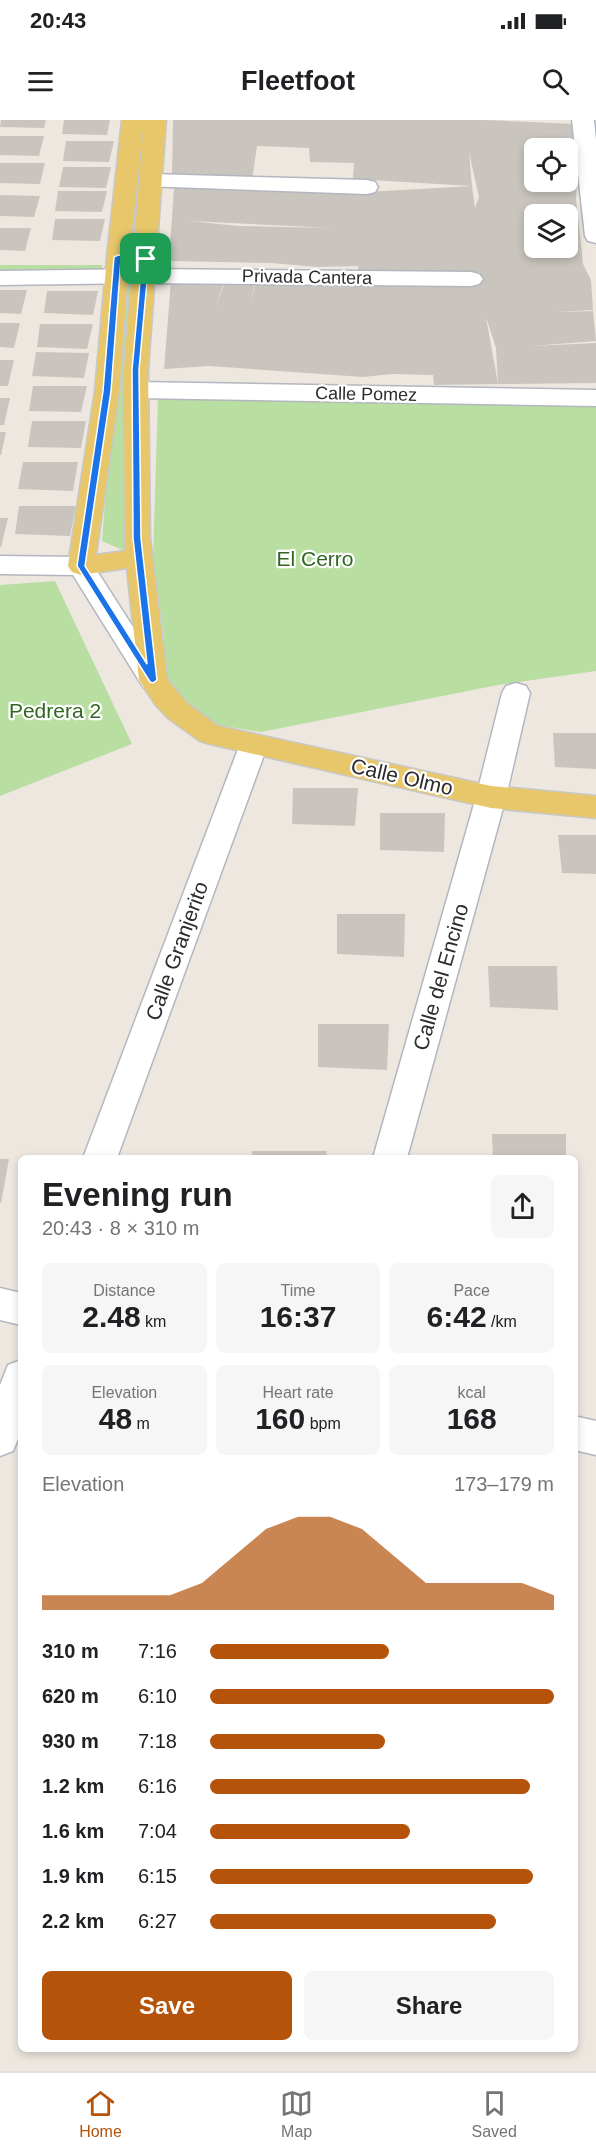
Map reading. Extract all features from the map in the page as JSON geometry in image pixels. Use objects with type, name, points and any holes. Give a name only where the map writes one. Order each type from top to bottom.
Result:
[{"type":"main road","points":[[133,120],[117,267],[107,391],[81,566],[139,558]]},
{"type":"main road","points":[[153,680],[137,538],[136,390],[154,120]]},
{"type":"main road","name":"Calle Olmo","points":[[153,680],[165,700],[178,714],[210,734],[491,797],[596,807]]},
{"type":"street","points":[[583,120],[596,236]]},
{"type":"street","points":[[150,181],[367,187]]},
{"type":"street","points":[[0,258],[117,267]]},
{"type":"street","points":[[0,278],[117,267]]},
{"type":"street","name":"Privada Cantera","points":[[117,267],[471,279]]},
{"type":"street","name":"Calle Pomez","points":[[136,390],[596,398]]},
{"type":"street","points":[[0,565],[81,566],[153,680]]},
{"type":"street","name":"Calle del Encino","points":[[391,1155],[491,797],[516,693]]},
{"type":"street","name":"Calle Granjerito","points":[[101,1155],[254,744]]},
{"type":"street","points":[[0,1304],[18,1308]]},
{"type":"street","points":[[0,1439],[18,1386]]},
{"type":"street","points":[[578,1434],[596,1438]]},
{"type":"green space","points":[[134,120],[153,120],[129,553],[102,541]]},
{"type":"green space","points":[[0,265],[102,265],[102,275],[0,276]]},
{"type":"green space","name":"El Cerro","points":[[158,397],[596,401],[596,671],[498,685],[261,732],[218,725],[185,709],[166,679],[163,630],[153,560]]},
{"type":"green space","name":"Pedrera 2","points":[[55,581],[132,744],[0,796],[0,585]]},
{"type":"building","points":[[1,120],[46,120],[44,128],[0,127]]},
{"type":"building","points":[[64,120],[110,120],[107,135],[62,134]]},
{"type":"building","points":[[173,120],[486,120],[574,124],[576,138],[524,138],[524,192],[576,192],[577,204],[524,204],[524,258],[578,258],[578,217],[583,264],[591,280],[593,310],[555,312],[593,311],[596,341],[532,346],[596,343],[596,383],[434,385],[433,375],[392,374],[363,377],[209,366],[164,369],[171,281],[225,278],[216,307],[226,278],[255,279],[251,303],[256,279],[400,280],[401,288],[401,279],[480,280],[480,272],[358,270],[358,266],[317,267],[271,263],[169,261],[174,187],[366,192],[472,186],[353,179],[354,163],[310,162],[309,148],[257,146],[252,180],[172,175]],"holes":[[[469,152],[479,197],[475,208],[472,186]],[[189,221],[331,228],[239,226]],[[486,317],[496,348],[498,384]]]},
{"type":"building","points":[[0,136],[44,136],[39,156],[0,155]]},
{"type":"building","points":[[66,141],[114,141],[109,162],[63,161]]},
{"type":"building","points":[[0,163],[45,163],[40,184],[0,183]]},
{"type":"building","points":[[63,167],[111,167],[106,188],[59,187]]},
{"type":"building","points":[[58,191],[107,191],[102,212],[55,211]]},
{"type":"building","points":[[0,195],[40,196],[34,217],[0,216]]},
{"type":"building","points":[[55,219],[105,219],[100,241],[52,240]]},
{"type":"building","points":[[0,228],[31,228],[25,251],[0,250]]},
{"type":"building","points":[[0,290],[27,290],[21,314],[0,313]]},
{"type":"building","points":[[47,291],[98,291],[93,315],[44,313]]},
{"type":"building","points":[[0,323],[20,323],[14,348],[0,347]]},
{"type":"building","points":[[40,324],[93,324],[87,349],[37,347]]},
{"type":"building","points":[[36,352],[89,353],[84,378],[32,376]]},
{"type":"building","points":[[0,360],[14,360],[8,386],[0,386]]},
{"type":"building","points":[[33,386],[87,386],[81,412],[29,411]]},
{"type":"building","points":[[0,398],[10,398],[4,425],[0,425]]},
{"type":"building","points":[[32,421],[86,421],[81,448],[28,447]]},
{"type":"building","points":[[0,432],[6,432],[1,455],[0,455]]},
{"type":"building","points":[[23,462],[78,462],[73,491],[18,489]]},
{"type":"building","points":[[19,506],[76,506],[70,536],[15,534]]},
{"type":"building","points":[[0,518],[8,518],[1,547],[0,547]]},
{"type":"building","points":[[553,733],[596,733],[596,769],[555,767]]},
{"type":"building","points":[[293,788],[358,788],[355,826],[292,824]]},
{"type":"building","points":[[380,813],[445,813],[444,852],[380,850]]},
{"type":"building","points":[[558,835],[596,835],[596,874],[562,873]]},
{"type":"building","points":[[337,914],[405,914],[404,957],[337,954]]},
{"type":"building","points":[[488,966],[557,966],[558,1010],[490,1007]]},
{"type":"building","points":[[318,1024],[389,1024],[387,1070],[318,1067]]},
{"type":"building","points":[[492,1134],[566,1134],[566,1155],[493,1155]]},
{"type":"building","points":[[252,1151],[327,1151],[326,1155],[252,1155]]},
{"type":"building","points":[[0,1159],[9,1159],[1,1203],[0,1203]]},
{"type":"route","points":[[118,257],[146,259],[136,370],[137,538],[153,680],[81,566],[107,391],[118,257]]}]
